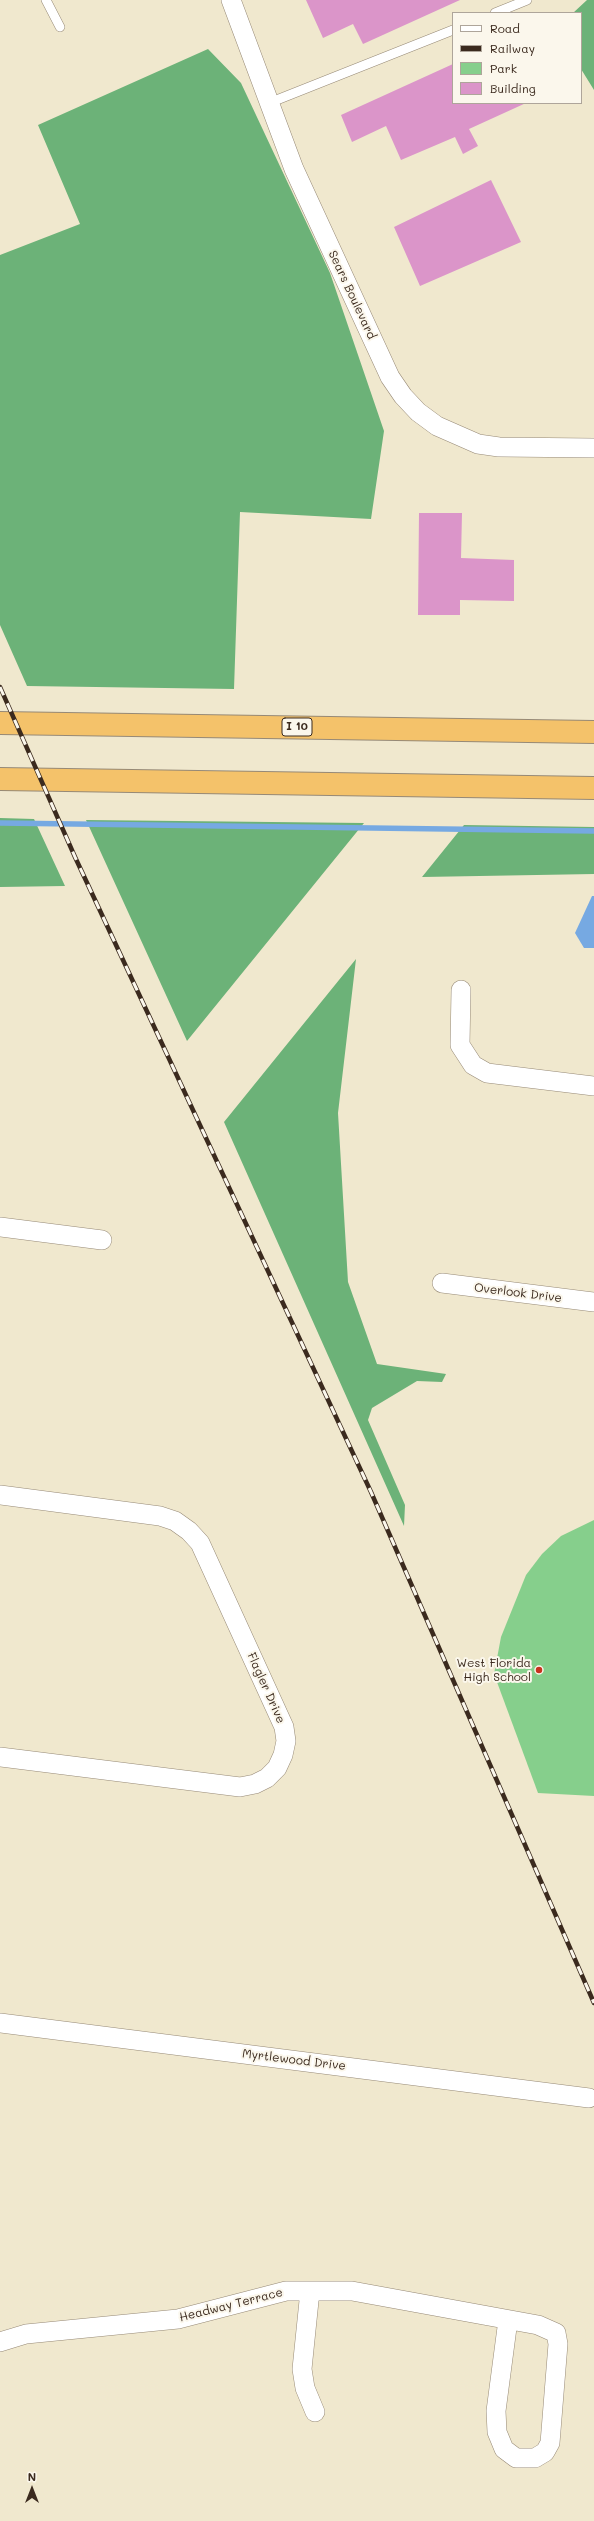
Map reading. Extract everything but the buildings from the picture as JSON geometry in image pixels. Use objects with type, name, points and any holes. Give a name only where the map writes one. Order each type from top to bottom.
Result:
[{"type":"highway","name":"I 10","points":[[0,723],[594,732]]},
{"type":"highway","points":[[0,779],[594,788]]},
{"type":"street","name":"Sears Boulevard","points":[[231,0],[294,169],[390,376],[403,396],[418,412],[437,426],[458,437],[478,444],[499,446],[594,448]]},
{"type":"street","points":[[461,990],[460,1045],[473,1065],[487,1073],[594,1086]]},
{"type":"street","points":[[0,1227],[102,1240]]},
{"type":"street","name":"Overlook Drive","points":[[442,1283],[594,1302]]},
{"type":"street","name":"Flagler Drive","points":[[0,1495],[160,1516],[175,1521],[190,1531],[200,1543],[284,1727],[286,1741],[283,1755],[277,1768],[267,1778],[255,1784],[240,1787],[0,1757]]},
{"type":"street","name":"Myrtlewood Drive","points":[[0,2023],[588,2098]]},
{"type":"street","name":"Headway Terrace","points":[[0,2342],[26,2334],[178,2319],[286,2291],[352,2291],[538,2325],[556,2333],[558,2344],[550,2443],[545,2452],[535,2458],[516,2458],[504,2449],[497,2432],[496,2411],[508,2320]]},
{"type":"street","points":[[310,2291],[302,2370],[305,2388],[315,2412]]},
{"type":"lane","points":[[46,0],[60,27]]},
{"type":"lane","points":[[498,12],[528,0]]},
{"type":"lane","points":[[269,103],[452,30]]},
{"type":"green space","points":[[587,0],[594,0],[594,90],[582,71],[582,12],[574,12]]},
{"type":"green space","points":[[208,49],[241,83],[330,273],[384,431],[371,519],[240,512],[234,689],[27,686],[0,625],[0,255],[80,224],[38,125]]},
{"type":"green space","points":[[0,818],[34,819],[65,886],[0,887]]},
{"type":"green space","points":[[86,820],[364,823],[187,1041]]},
{"type":"green space","points":[[464,825],[594,827],[594,874],[422,877]]},
{"type":"green space","points":[[356,959],[338,1113],[348,1282],[377,1364],[446,1374],[442,1382],[417,1381],[372,1408],[368,1420],[405,1505],[404,1526],[224,1122]]},
{"type":"green space","points":[[594,1520],[594,1796],[538,1793],[494,1674],[501,1637],[526,1575],[542,1554],[561,1536]]},
{"type":"water","points":[[592,896],[594,896],[594,948],[584,948],[575,933]]},
{"type":"waterway","points":[[0,823],[594,831]]},
{"type":"railway","points":[[0,687],[75,857],[371,1492],[594,2003]]},
{"type":"place","name":"West Florida High School","points":[[539,1670]]}]
